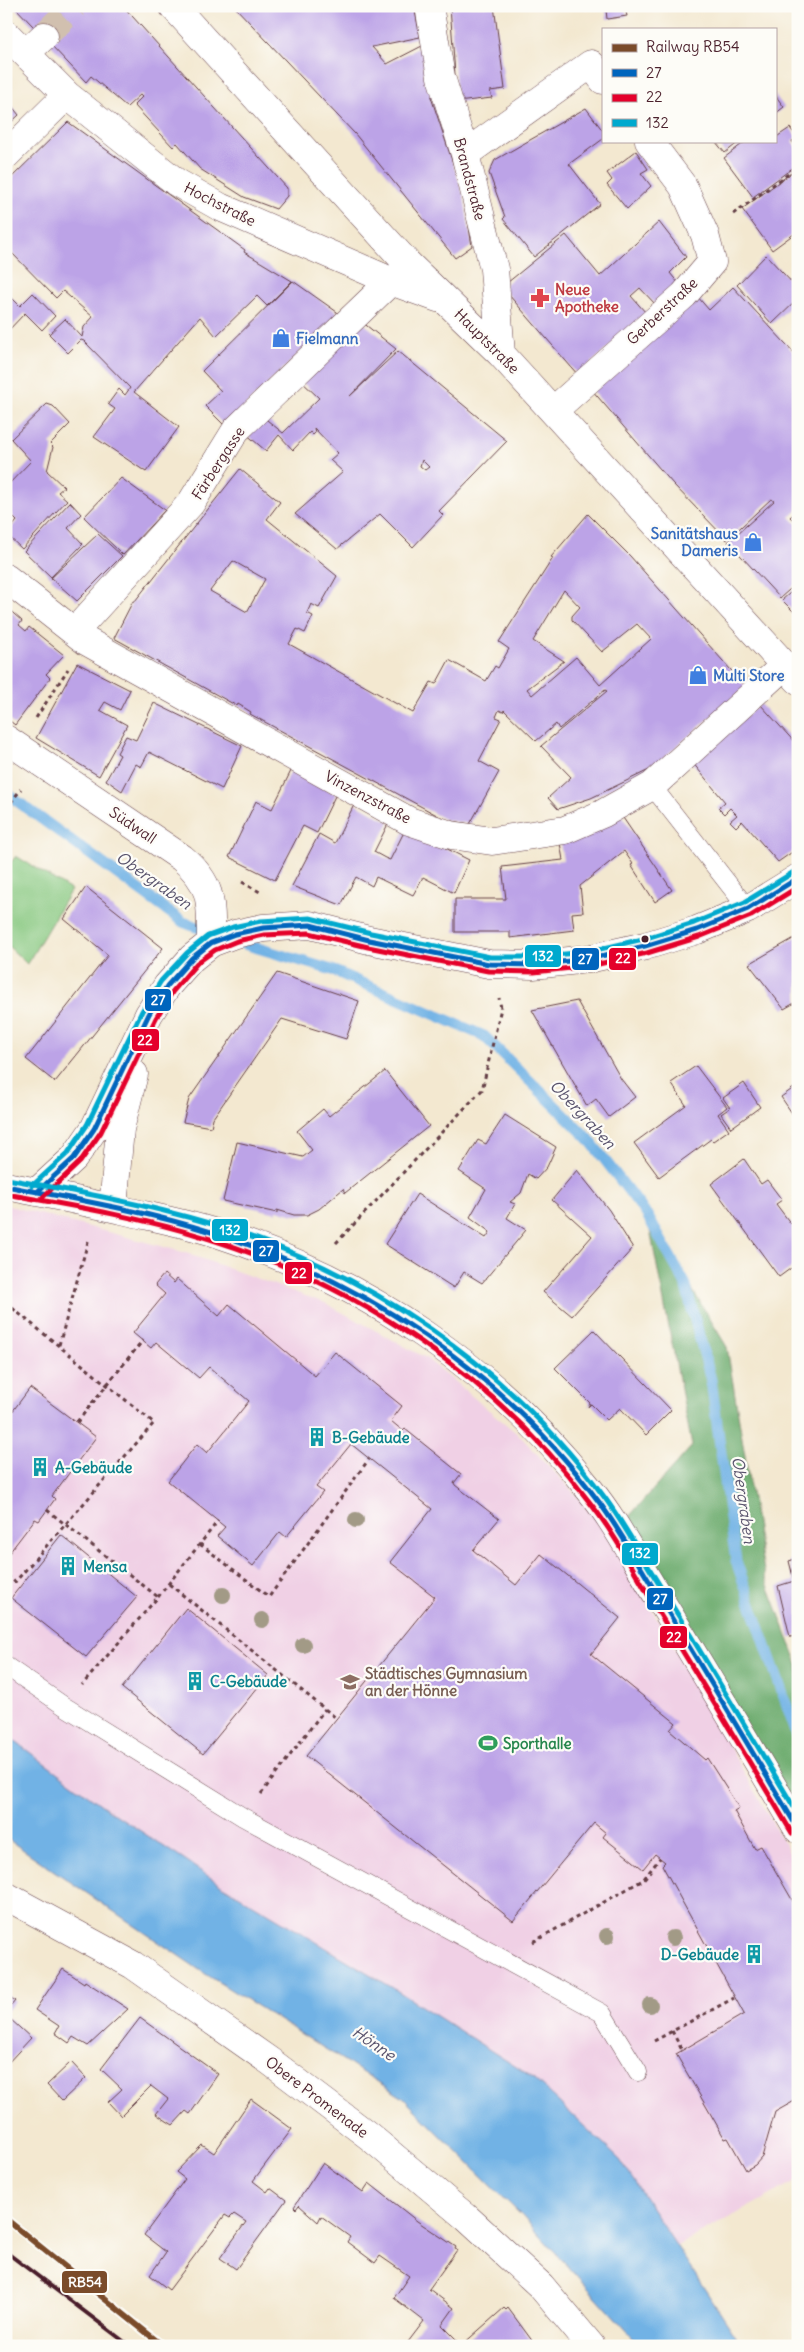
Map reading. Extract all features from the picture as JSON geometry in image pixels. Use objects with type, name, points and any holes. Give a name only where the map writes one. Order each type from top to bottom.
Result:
[{"type":"street","name":"Hauptstraße","points":[[173,6],[407,263],[501,354],[794,674]]},
{"type":"street","name":"Brandstraße","points":[[429,6],[441,78],[465,154],[494,269],[501,354]]},
{"type":"street","name":"Hochstraße","points":[[6,34],[35,45],[67,95],[176,182],[220,207],[391,282],[446,301]]},
{"type":"street","points":[[465,154],[591,64],[602,79]]},
{"type":"street","points":[[6,155],[67,95]]},
{"type":"street","name":"Gerberstraße","points":[[553,410],[684,295],[712,262],[705,235],[683,186],[650,142]]},
{"type":"street","name":"Färbergasse","points":[[80,636],[191,503],[236,430],[391,282]]},
{"type":"street","name":"Vinzenzstraße","points":[[6,578],[80,636],[409,821],[450,835],[492,841],[565,830],[602,814],[652,786],[794,674]]},
{"type":"street","name":"Südwall","points":[[11,743],[182,858],[198,872],[207,891],[211,912],[201,950]]},
{"type":"street","points":[[38,1192],[74,1158],[94,1129],[149,1014],[167,986],[201,950],[235,934],[263,928],[310,925],[378,942],[489,964],[533,964],[588,959],[645,946],[697,930],[748,909],[798,878]]},
{"type":"street","points":[[113,1208],[120,1129],[149,1014]]},
{"type":"street","points":[[6,1186],[113,1208],[221,1234],[310,1270],[356,1292],[414,1326],[469,1367],[543,1434],[590,1490],[617,1530],[798,1829]]},
{"type":"street","name":"Obere Promenade","points":[[6,1896],[133,1965],[271,2062],[369,2136],[467,2218],[541,2286],[591,2346]]},
{"type":"lane","points":[[652,786],[748,909]]},
{"type":"lane","points":[[6,1666],[64,1706],[243,1817],[602,2013],[638,2072]]},
{"type":"path","points":[[705,235],[798,167]]},
{"type":"path","points":[[11,743],[80,636]]},
{"type":"path","points":[[238,880],[263,894]]},
{"type":"path","points":[[310,1270],[482,1090],[502,1008]]},
{"type":"path","points":[[59,1345],[89,1238]]},
{"type":"path","points":[[6,1302],[154,1423],[15,1582],[6,1575]]},
{"type":"path","points":[[137,1347],[77,1422],[143,1340]]},
{"type":"path","points":[[200,1544],[269,1597],[369,1459]]},
{"type":"path","points":[[47,1510],[158,1597]]},
{"type":"path","points":[[64,1706],[169,1584],[218,1521]]},
{"type":"path","points":[[169,1584],[336,1718]]},
{"type":"path","points":[[243,1817],[326,1709]]},
{"type":"path","points":[[503,1959],[643,1880],[660,1858]]},
{"type":"path","points":[[628,2056],[734,1998]]},
{"type":"path","points":[[672,2031],[682,2050]]},
{"type":"shaded area","name":"Städtisches Gymnasium an der Hönne","points":[[6,1205],[183,1252],[325,1303],[426,1358],[520,1436],[598,1518],[798,1868],[798,2180],[675,2247],[620,2160],[431,2014],[223,1886],[103,1806],[6,1735]]},
{"type":"green space","points":[[16,856],[71,890],[27,964],[6,944],[6,868]]},
{"type":"green space","points":[[647,1215],[727,1347],[765,1577],[798,1664],[798,1828],[617,1530],[692,1446]]},
{"type":"water","name":"Hönne","points":[[6,1735],[103,1806],[223,1886],[393,1988],[532,2077],[620,2160],[742,2346],[641,2346],[523,2217],[402,2097],[204,1973],[6,1838]]},
{"type":"building","points":[[14,6],[123,6],[287,188],[287,196],[276,209],[244,197],[200,169],[177,143],[173,147],[134,105],[143,96],[141,94],[127,107],[91,76],[86,82]]},
{"type":"building","points":[[234,6],[414,6],[420,37],[372,47],[387,64],[422,46],[433,96],[431,97],[464,197],[472,246],[455,258],[355,134]]},
{"type":"building","points":[[450,6],[494,6],[505,89],[490,91],[492,98],[457,102]]},
{"type":"building","points":[[625,8],[627,16],[607,19],[606,10]]},
{"type":"building","points":[[776,96],[784,107],[776,113]]},
{"type":"building","points":[[6,99],[19,115],[6,127]]},
{"type":"building","points":[[586,108],[602,130],[602,140],[569,164],[600,204],[534,257],[503,219],[505,217],[489,173],[495,160]]},
{"type":"building","points":[[68,122],[245,250],[244,252],[292,281],[267,306],[257,296],[216,336],[200,317],[134,392],[179,427],[146,472],[94,437],[115,409],[108,404],[119,389],[125,395],[130,388],[84,341],[81,340],[68,353],[49,334],[65,319],[82,337],[84,327],[93,317],[63,291],[56,298],[8,249],[6,250],[6,183]]},
{"type":"building","points":[[790,128],[797,137],[792,141],[798,150],[798,164],[753,197],[724,158],[745,142],[776,142],[776,137]]},
{"type":"building","points":[[716,142],[739,142],[725,153]]},
{"type":"building","points":[[636,151],[648,169],[641,173],[651,186],[627,209],[607,185],[612,180],[607,173]]},
{"type":"building","points":[[798,168],[798,231],[772,250],[742,209]]},
{"type":"building","points":[[659,222],[686,257],[670,273],[679,284],[656,305],[640,288],[631,296],[646,313],[578,375],[502,287],[566,235],[600,276]]},
{"type":"building","points":[[766,255],[798,289],[798,299],[772,324],[737,285]]},
{"type":"building","points":[[293,281],[337,312],[338,315],[225,426],[205,406],[221,391],[202,371]]},
{"type":"building","points":[[733,287],[798,357],[798,510],[790,517],[798,525],[798,582],[780,598],[728,542],[774,501],[771,499],[727,540],[673,484],[579,375],[697,296],[709,310]]},
{"type":"building","points":[[6,292],[20,306],[33,293],[55,316],[42,330],[25,313],[6,333]]},
{"type":"building","points":[[362,322],[396,349],[349,397],[398,351],[507,441],[439,511],[443,515],[413,547],[380,514],[337,549],[295,514],[343,472],[330,460],[338,453],[314,428],[315,433],[313,435],[310,432],[293,450],[279,435],[266,451],[245,433],[262,416],[283,433],[319,398],[299,379]],"holes":[[[422,460],[429,467],[425,470],[420,466]]]},
{"type":"building","points":[[47,404],[53,406],[70,424],[50,444],[53,447],[47,471],[64,487],[58,492],[67,500],[22,549],[6,534],[17,521],[6,510],[6,487],[31,461],[11,439]]},
{"type":"building","points":[[240,469],[280,502],[267,519],[337,576],[319,608],[311,604],[307,613],[313,616],[305,633],[297,629],[289,644],[413,713],[431,682],[436,684],[449,660],[486,681],[495,666],[498,668],[509,649],[499,642],[553,558],[551,557],[588,514],[630,556],[746,687],[649,770],[591,798],[558,809],[548,798],[571,777],[541,746],[607,691],[605,690],[559,729],[556,724],[536,741],[504,710],[503,712],[499,710],[496,717],[501,719],[479,761],[499,772],[470,824],[446,820],[250,714],[251,712],[238,704],[237,706],[114,638],[133,601],[135,601]],"holes":[[[233,561],[265,579],[247,612],[210,591]],[[564,590],[580,607],[572,616],[572,620],[602,652],[637,624],[651,639],[600,685],[576,657],[532,695],[527,689],[564,661],[533,641]]]},
{"type":"building","points":[[121,478],[165,510],[123,555],[84,517]]},
{"type":"building","points":[[70,502],[81,514],[68,528],[83,544],[51,577],[24,551]]},
{"type":"building","points":[[98,534],[122,556],[77,601],[51,578]]},
{"type":"building","points":[[798,586],[798,616],[782,600]]},
{"type":"building","points":[[6,607],[22,621],[19,625],[26,631],[29,627],[64,655],[46,674],[50,678],[15,725],[6,718]]},
{"type":"building","points":[[77,663],[130,690],[120,710],[105,702],[100,710],[127,725],[99,776],[36,738]]},
{"type":"building","points":[[154,703],[242,746],[222,789],[149,752],[141,767],[136,764],[122,791],[106,780],[120,755],[117,753],[126,736],[136,740]]},
{"type":"building","points":[[760,704],[798,746],[798,848],[778,862],[742,821],[736,827],[730,821],[737,815],[730,808],[724,814],[718,808],[725,802],[692,762]]},
{"type":"building","points":[[291,771],[336,794],[317,833],[303,826],[275,880],[229,857],[256,801],[272,809]]},
{"type":"building","points":[[355,803],[389,822],[374,852],[385,858],[390,860],[406,828],[469,860],[454,893],[423,877],[413,895],[376,877],[372,886],[356,877],[341,905],[292,886],[319,834],[335,843]]},
{"type":"building","points":[[617,809],[672,890],[655,902],[624,851],[580,886],[583,912],[572,913],[574,930],[510,938],[510,932],[455,932],[455,899],[506,899],[502,867],[563,860],[560,843]]},
{"type":"building","points":[[86,887],[163,948],[55,1082],[26,1059],[108,955],[64,919]]},
{"type":"building","points":[[798,936],[798,1001],[784,1009],[749,964]]},
{"type":"building","points":[[277,973],[359,1001],[346,1039],[282,1019],[213,1118],[211,1127],[183,1122],[189,1099]]},
{"type":"building","points":[[577,1001],[621,1079],[635,1097],[609,1117],[596,1099],[587,1106],[532,1010]]},
{"type":"building","points":[[696,1066],[727,1107],[718,1114],[729,1130],[713,1141],[711,1139],[659,1177],[634,1143],[686,1105],[671,1083]]},
{"type":"building","points":[[385,1071],[429,1126],[345,1193],[343,1189],[319,1209],[307,1215],[294,1215],[277,1210],[277,1213],[223,1201],[237,1142],[303,1157],[312,1150],[297,1131],[323,1109],[329,1116]]},
{"type":"building","points":[[744,1083],[760,1107],[731,1128],[721,1114],[730,1108],[723,1098]]},
{"type":"building","points":[[798,1085],[798,1122],[781,1097]]},
{"type":"building","points":[[505,1115],[556,1147],[547,1167],[536,1179],[528,1174],[521,1193],[510,1202],[515,1204],[507,1218],[526,1230],[482,1283],[464,1272],[454,1288],[385,1244],[417,1194],[486,1238],[490,1232],[470,1217],[486,1189],[459,1171],[478,1140],[486,1144]]},
{"type":"building","points":[[744,1159],[761,1184],[767,1180],[782,1200],[776,1204],[791,1224],[798,1219],[798,1263],[779,1277],[711,1184]]},
{"type":"building","points":[[577,1170],[609,1210],[633,1248],[572,1316],[543,1292],[592,1236],[552,1200]]},
{"type":"building","points":[[164,1274],[174,1283],[177,1279],[219,1316],[229,1304],[315,1376],[335,1352],[402,1406],[391,1421],[403,1431],[405,1429],[461,1474],[454,1483],[455,1485],[499,1519],[473,1550],[516,1585],[541,1554],[620,1618],[591,1654],[676,1723],[670,1730],[705,1760],[707,1758],[739,1808],[734,1811],[755,1849],[761,1846],[798,1910],[798,2099],[775,2112],[762,2157],[755,2165],[746,2170],[728,2138],[725,2139],[676,2054],[744,2014],[662,1865],[665,1862],[655,1854],[643,1869],[603,1837],[606,1833],[594,1823],[513,1921],[306,1756],[435,1597],[390,1562],[432,1509],[351,1444],[316,1487],[323,1492],[286,1537],[280,1532],[253,1566],[217,1536],[225,1527],[168,1481],[197,1444],[207,1453],[249,1401],[209,1367],[199,1378],[156,1342],[151,1348],[133,1333],[165,1294],[155,1285]]},
{"type":"building","points":[[594,1330],[671,1410],[646,1435],[620,1408],[607,1420],[591,1404],[588,1407],[590,1403],[555,1368]]},
{"type":"building","name":"A-Gebäude","points":[[30,1388],[96,1437],[52,1496],[55,1499],[39,1521],[35,1519],[6,1557],[6,1420]]},
{"type":"building","name":"Mensa","points":[[61,1535],[137,1597],[86,1657],[11,1598]]},
{"type":"building","points":[[798,1558],[798,1636],[790,1637],[778,1586],[794,1581],[789,1561]]},
{"type":"building","name":"C-Gebäude","points":[[186,1608],[268,1675],[203,1754],[122,1688]]},
{"type":"building","points":[[63,1969],[128,2009],[88,2046],[73,2037],[69,2043],[55,2033],[59,2026],[35,2010]]},
{"type":"building","points":[[6,1994],[15,2001],[6,2012]]},
{"type":"building","points":[[9,2018],[31,2038],[6,2065],[6,2021]]},
{"type":"building","points":[[140,2018],[218,2074],[190,2114],[186,2111],[173,2125],[156,2114],[168,2099],[151,2086],[121,2116],[108,2102],[122,2089],[101,2069]]},
{"type":"building","points":[[71,2062],[86,2078],[62,2101],[47,2085]]},
{"type":"building","points":[[251,2099],[292,2129],[253,2181],[267,2192],[270,2188],[286,2200],[236,2269],[220,2258],[246,2222],[234,2214],[230,2218],[225,2215],[169,2290],[150,2275],[166,2252],[144,2235],[185,2179],[176,2172],[202,2145],[214,2153]]},
{"type":"building","points":[[323,2163],[363,2192],[369,2183],[417,2221],[456,2247],[455,2249],[457,2250],[429,2289],[454,2308],[442,2325],[462,2345],[504,2308],[506,2310],[508,2308],[536,2346],[412,2346],[408,2342],[424,2321],[394,2298],[409,2276],[380,2256],[375,2263],[347,2242],[350,2237],[321,2216],[318,2222],[299,2205],[296,2209],[294,2207]]},
{"type":"waterway","name":"Obergraben","points":[[6,793],[183,922],[210,932]]},
{"type":"waterway","name":"Obergraben","points":[[234,941],[332,970],[484,1036],[588,1138],[647,1215],[685,1283],[711,1380],[736,1561],[798,1737]]},
{"type":"tunnel","points":[[44,36],[75,6]]},
{"type":"railway","points":[[6,2252],[130,2346]]},
{"type":"rail line","name":"RB54","points":[[6,2219],[163,2346]]},
{"type":"transit line","name":"132","points":[[32,1186],[68,1153],[87,1125],[142,1011],[161,981],[187,953],[208,936],[233,927],[261,921],[310,918],[371,933],[490,957],[533,957],[587,952],[643,939],[694,923],[745,902],[794,872]]},
{"type":"transit line","name":"27","points":[[37,1192],[74,1158],[94,1129],[149,1014],[167,986],[192,958],[211,943],[235,934],[263,928],[310,925],[369,940],[489,964],[533,965],[588,959],[645,946],[697,930],[748,909],[798,878]]},
{"type":"transit line","name":"22","points":[[42,1198],[80,1162],[101,1132],[156,1018],[173,991],[197,963],[215,950],[237,941],[264,935],[309,933],[488,971],[534,972],[590,966],[647,953],[699,937],[751,916],[798,887]]},
{"type":"transit line","name":"132","points":[[7,1179],[161,1210],[212,1224],[269,1244],[325,1268],[379,1296],[431,1329],[480,1366],[525,1406],[567,1451],[605,1498],[798,1814]]},
{"type":"transit line","name":"27","points":[[6,1186],[161,1218],[211,1232],[267,1252],[322,1276],[376,1304],[426,1336],[475,1372],[520,1412],[561,1455],[599,1502],[624,1539],[798,1829]]},
{"type":"transit line","name":"22","points":[[6,1194],[160,1225],[210,1239],[266,1259],[319,1283],[371,1310],[421,1342],[468,1377],[512,1416],[554,1458],[600,1516],[792,1833]]},
{"type":"place","name":"Neue Apotheke","points":[[540,298]]},
{"type":"place","name":"Fielmann","points":[[281,338]]},
{"type":"place","name":"Sanitätshaus Dameris","points":[[753,542]]},
{"type":"place","name":"Multi Store","points":[[698,675]]},
{"type":"place","name":"B-Gebäude","points":[[317,1437]]},
{"type":"place","name":"A-Gebäude","points":[[40,1467]]},
{"type":"place","name":"Mensa","points":[[68,1566]]},
{"type":"place","name":"C-Gebäude","points":[[195,1681]]},
{"type":"place","name":"Städtisches Gymnasium an der Hönne","points":[[350,1682]]},
{"type":"place","name":"Sporthalle","points":[[488,1743]]},
{"type":"place","name":"D-Gebäude","points":[[754,1954]]}]
